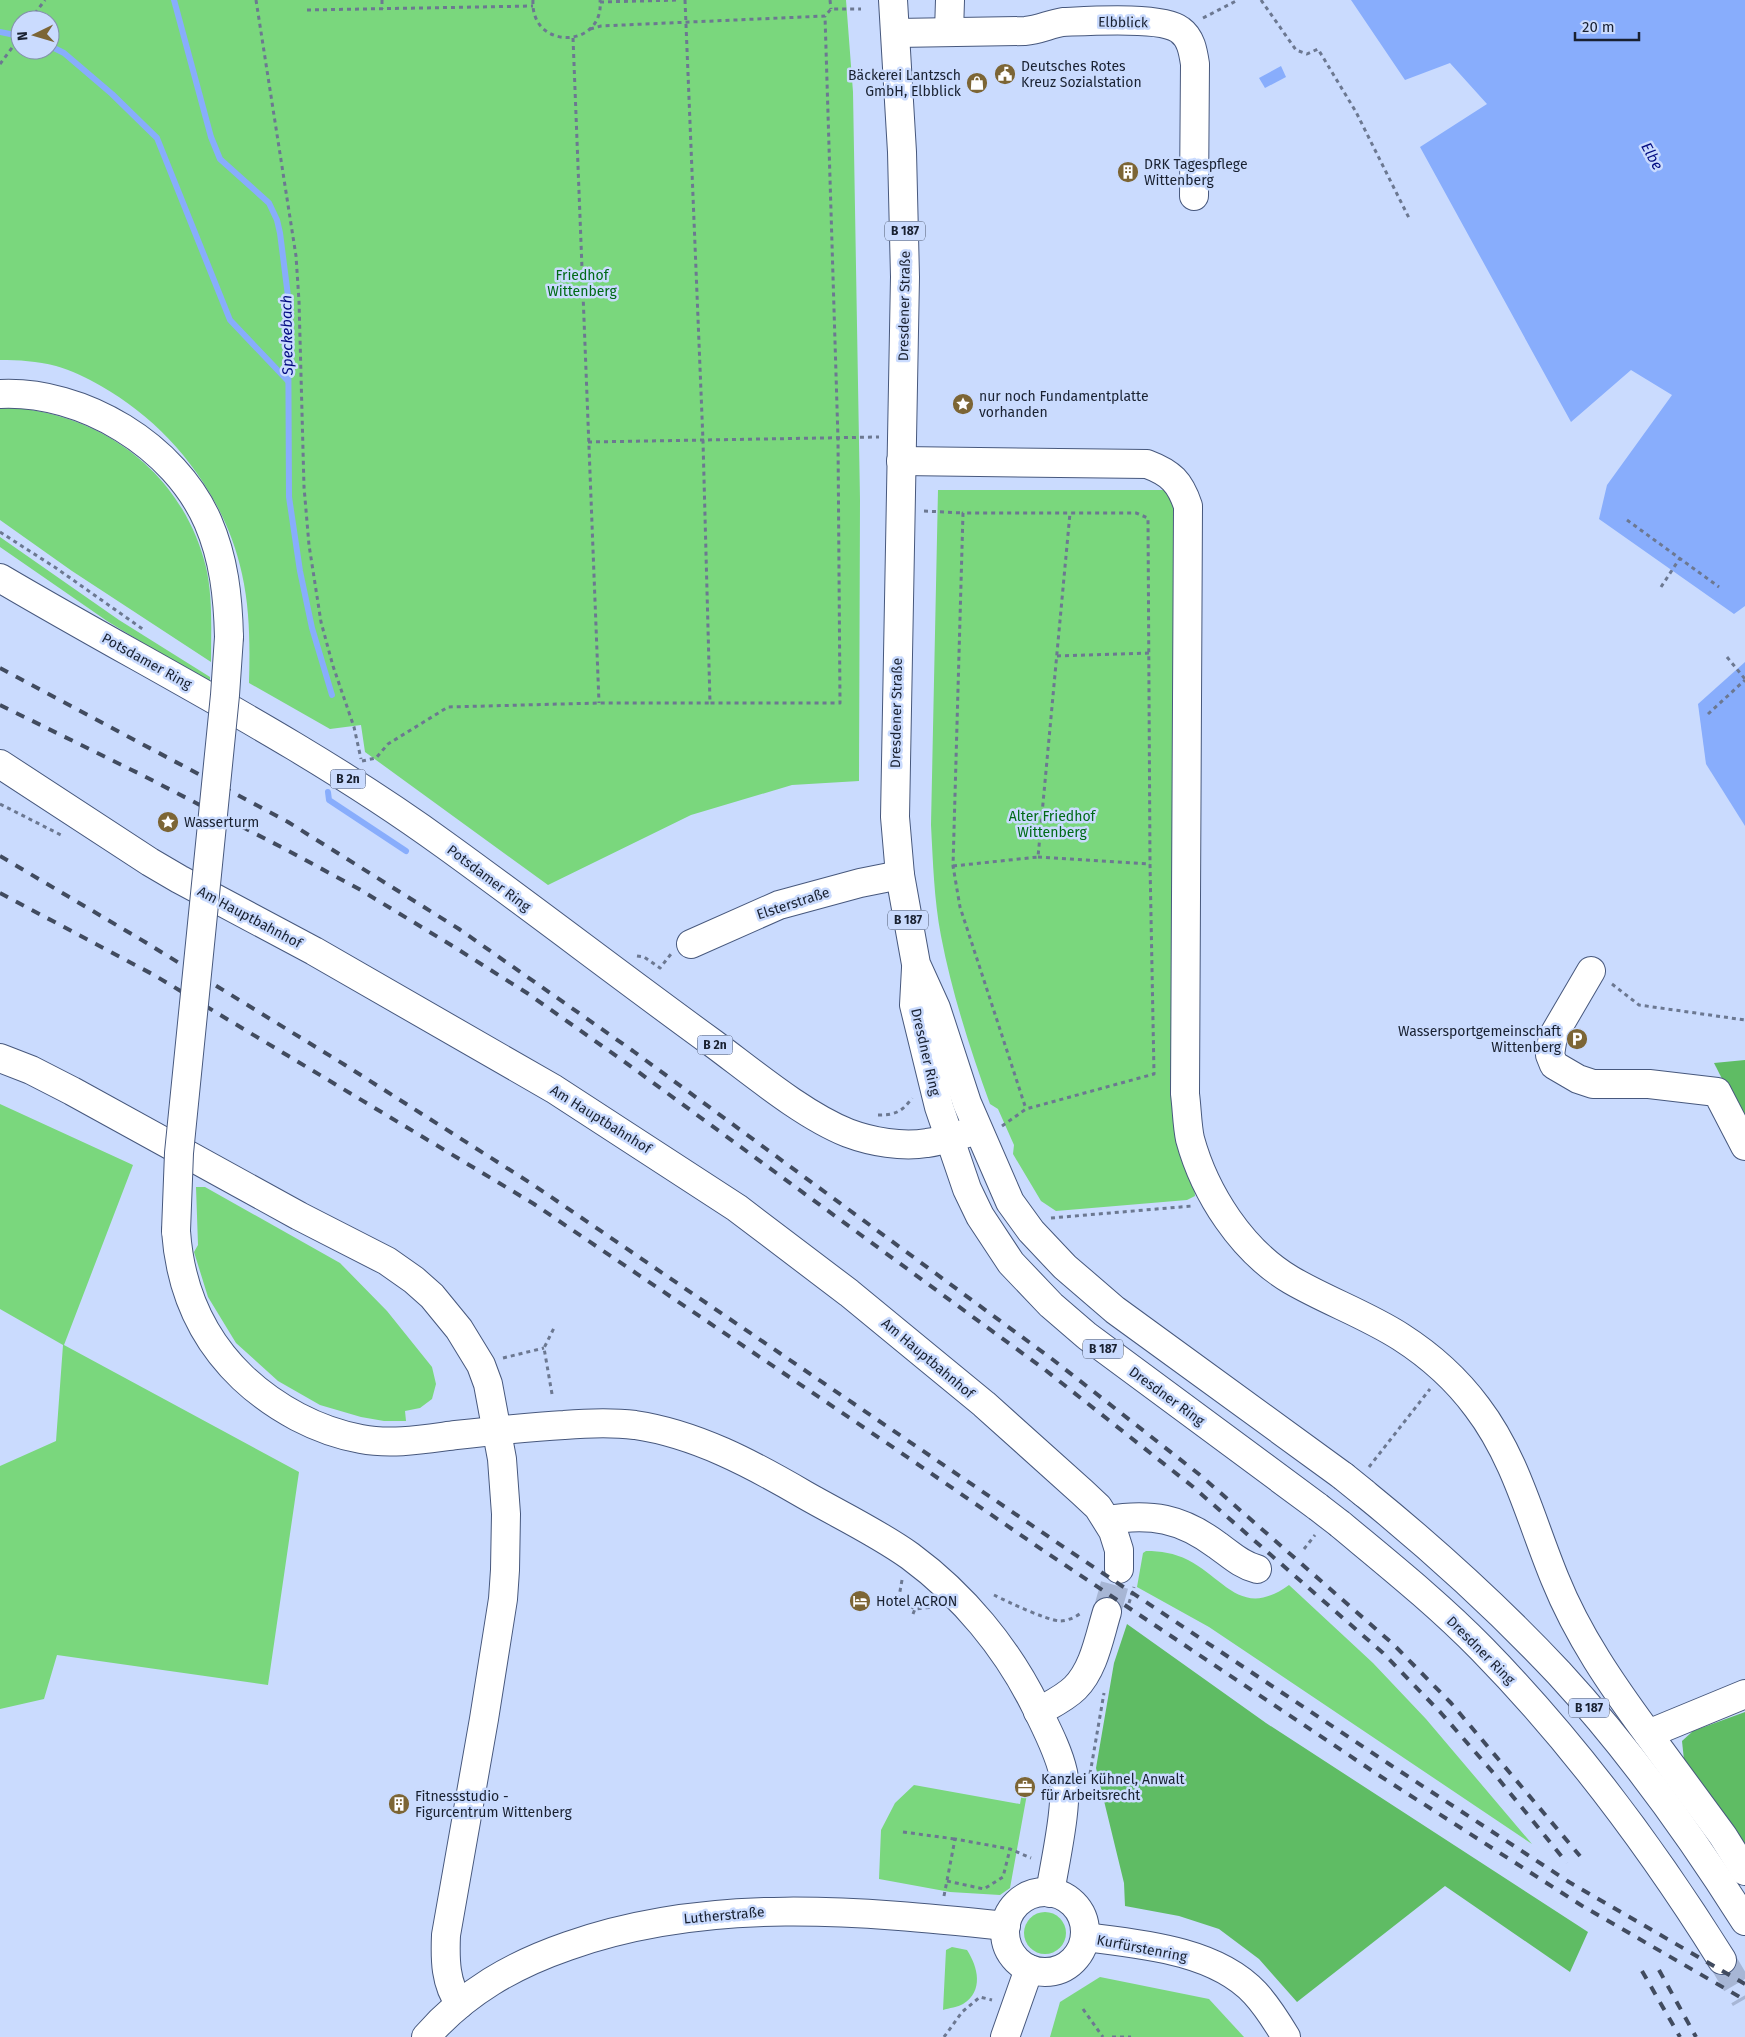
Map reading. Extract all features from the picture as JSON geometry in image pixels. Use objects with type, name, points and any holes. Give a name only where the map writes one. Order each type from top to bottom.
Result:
[{"type":"street","name":"Dresdener Straße","points":[[893,0],[905,235],[894,796],[900,875],[916,964]]},
{"type":"street","points":[[949,32],[950,0]]},
{"type":"street","name":"Elbblick","points":[[896,33],[1025,32],[1039,30],[1052,24],[1063,22],[1146,21],[1168,24],[1180,30]]},
{"type":"street","points":[[1180,30],[1192,45],[1195,64],[1194,196]]},
{"type":"street","points":[[0,394],[29,395],[54,399],[101,417],[123,428],[144,444],[182,479],[204,514],[217,545],[227,592],[229,637],[226,695],[179,1153],[176,1231],[180,1269],[185,1287],[198,1320],[209,1339],[222,1356],[254,1388],[288,1411],[337,1433],[374,1441],[421,1440],[498,1430],[591,1423],[634,1425],[668,1432],[701,1442],[781,1481],[890,1543],[931,1573],[969,1609],[1002,1650],[1038,1712],[1060,1763],[1065,1787],[1050,1893]]},
{"type":"street","points":[[902,449],[1147,464],[1160,469],[1173,478],[1182,489],[1188,506],[1185,1094],[1190,1137],[1201,1171],[1217,1201],[1236,1230],[1269,1265],[1291,1280],[1401,1337],[1444,1371],[1477,1406],[1502,1446],[1520,1487],[1555,1580],[1582,1637],[1614,1687],[1723,1836],[1745,1871]]},
{"type":"street","name":"Potsdamer Ring","points":[[0,578],[251,720],[360,787],[442,843],[690,1027],[817,1117],[850,1134],[879,1141],[927,1143],[988,1129]]},
{"type":"street","name":"Am Hauptbahnhof","points":[[0,764],[178,879],[314,951],[554,1089],[737,1208],[849,1293],[984,1404],[1098,1507],[1107,1520],[1117,1543],[1120,1558],[1119,1569]]},
{"type":"street","name":"Elsterstraße","points":[[690,944],[779,905],[860,883],[900,875]]},
{"type":"street","name":"Dresdner Ring","points":[[916,964],[914,1005],[948,1138],[967,1189],[980,1216],[1011,1263],[1050,1305],[1111,1356],[1445,1614],[1481,1648],[1559,1734],[1641,1838],[1673,1882],[1722,1960]]},
{"type":"street","name":"Dresdner Ring","points":[[916,964],[936,1008],[967,1103],[988,1129],[1010,1202],[1031,1231],[1066,1267],[1115,1310],[1358,1479],[1466,1580],[1560,1674],[1641,1771],[1699,1851],[1745,1922]]},
{"type":"street","points":[[1591,971],[1553,1036],[1550,1055],[1554,1065],[1578,1079],[1593,1084],[1649,1084],[1717,1092],[1745,1146]]},
{"type":"street","points":[[0,1058],[31,1070],[72,1091],[387,1261],[414,1280],[432,1296],[446,1312],[477,1358],[488,1384],[498,1430],[505,1490],[505,1570],[503,1600],[484,1719],[446,1935],[448,1979],[452,1993],[460,2004]]},
{"type":"street","points":[[1107,1520],[1133,1516],[1150,1517],[1184,1524],[1201,1533],[1246,1566],[1257,1568]]},
{"type":"street","points":[[1038,1712],[1074,1689],[1090,1667],[1095,1612]]},
{"type":"street","points":[[1648,1734],[1745,1694]]},
{"type":"street","points":[[1050,1893],[1065,1898],[1077,1908],[1084,1922],[1085,1937],[1080,1951],[1065,1967],[1051,1972],[1029,1969],[1018,1961],[1010,1950],[1006,1936],[1006,1926],[1013,1909],[1023,1899],[1036,1894],[1050,1893]]},
{"type":"street","name":"Lutherstraße","points":[[426,2037],[460,2004],[495,1979],[539,1956],[588,1939],[689,1917],[805,1910],[1006,1926]]},
{"type":"street","name":"Kurfürstenring","points":[[1085,1937],[1178,1952],[1220,1968],[1254,1992],[1286,2037]]},
{"type":"street","points":[[1006,2037],[1029,1969]]},
{"type":"path","points":[[256,0],[296,256],[300,301],[304,487],[309,545],[321,622],[333,666],[354,727]]},
{"type":"path","points":[[382,0],[382,9]]},
{"type":"path","points":[[533,0],[539,24],[546,31],[564,38],[573,38],[590,29],[601,26],[825,16]]},
{"type":"path","points":[[590,29],[600,12],[600,1],[680,0]]},
{"type":"path","points":[[685,0],[703,441],[710,703]]},
{"type":"path","points":[[362,761],[376,758],[388,744],[448,707],[599,703],[840,703],[838,439],[825,16],[831,9],[830,0]]},
{"type":"path","points":[[1180,30],[1238,0]]},
{"type":"path","points":[[1261,0],[1296,50],[1307,54],[1318,49],[1356,112],[1410,220]]},
{"type":"path","points":[[307,10],[533,6]]},
{"type":"path","points":[[831,9],[861,9]]},
{"type":"path","points":[[573,38],[599,703]]},
{"type":"path","points":[[0,64],[10,50]]},
{"type":"path","points":[[588,442],[838,439],[902,449]]},
{"type":"path","points":[[901,510],[963,513],[1136,513],[1148,518],[1150,864],[1154,1074],[1026,1108],[988,1129]]},
{"type":"path","points":[[963,513],[953,866],[960,907],[1026,1108]]},
{"type":"path","points":[[1038,857],[1070,513]]},
{"type":"path","points":[[1627,520],[1719,587]]},
{"type":"path","points":[[1661,587],[1680,558]]},
{"type":"path","points":[[1057,656],[1149,654]]},
{"type":"path","points":[[1708,714],[1745,680],[1727,657]]},
{"type":"path","points":[[0,804],[62,835]]},
{"type":"path","points":[[953,866],[1038,857],[1150,864]]},
{"type":"path","points":[[629,955],[644,957],[660,968],[675,948],[690,944]]},
{"type":"path","points":[[1591,971],[1639,1005],[1745,1020]]},
{"type":"path","points":[[1048,1218],[1191,1206],[1217,1201]]},
{"type":"path","points":[[552,1394],[544,1348],[555,1326]]},
{"type":"path","points":[[502,1358],[544,1348]]},
{"type":"path","points":[[1358,1479],[1444,1371]]},
{"type":"path","points":[[1304,1549],[1325,1521]]},
{"type":"path","points":[[994,1595],[1059,1621],[1095,1612]]},
{"type":"path","points":[[913,1614],[915,1609],[936,1606]]},
{"type":"path","points":[[903,1832],[1010,1849],[1033,1859]]},
{"type":"path","points":[[944,1896],[955,1839]]},
{"type":"path","points":[[947,1881],[984,1889],[1003,1877],[1010,1849]]},
{"type":"path","points":[[944,2037],[962,2012],[980,1997],[992,2000]]},
{"type":"path","points":[[1083,2009],[1103,2037]]},
{"type":"path","points":[[1112,2037],[1131,2037]]},
{"type":"green space","name":"Friedhof Wittenberg","points":[[0,0],[846,0],[853,92],[860,500],[859,781],[792,785],[691,815],[548,885],[365,752],[361,725],[330,729],[249,683],[249,628],[242,574],[234,545],[222,517],[208,490],[191,465],[150,421],[126,402],[96,383],[73,372],[56,366],[28,361],[0,360]]},
{"type":"green space","points":[[0,407],[36,411],[70,420],[102,433],[131,452],[156,475],[177,502],[194,532],[206,567],[211,603],[211,662],[72,571],[0,520]]},
{"type":"green space","name":"Alter Friedhof Wittenberg","points":[[938,490],[1173,490],[1175,1097],[1194,1185],[1195,1196],[1187,1200],[1056,1211],[1041,1201],[1013,1154],[1014,1145],[998,1109],[990,1104],[950,979],[939,922],[934,881],[931,825]]},
{"type":"green space","points":[[0,537],[119,620],[210,677],[210,684],[107,621],[0,547]]},
{"type":"green space","points":[[1745,1060],[1745,1124],[1714,1063]]},
{"type":"green space","points":[[0,1104],[133,1165],[64,1345],[299,1472],[268,1685],[57,1655],[44,1699],[0,1709],[0,1466],[56,1441],[63,1345],[0,1309]]},
{"type":"green space","points":[[196,1187],[205,1187],[340,1263],[387,1311],[432,1367],[436,1384],[432,1399],[420,1408],[405,1411],[406,1421],[384,1421],[361,1417],[320,1405],[278,1381],[236,1343],[208,1297],[194,1252],[198,1245]]},
{"type":"green space","points":[[1146,1551],[1167,1553],[1188,1560],[1224,1586],[1246,1597],[1259,1598],[1273,1595],[1289,1585],[1373,1663],[1426,1719],[1532,1844],[1209,1627],[1137,1587],[1143,1553]]},
{"type":"green space","points":[[1127,1624],[1266,1723],[1588,1932],[1570,1972],[1445,1886],[1297,2002],[1259,1959],[1219,1929],[1179,1916],[1125,1906],[1124,1883],[1096,1768],[1114,1663]]},
{"type":"green space","points":[[1745,1712],[1745,1848],[1684,1760],[1682,1741],[1693,1731]]},
{"type":"green space","points":[[914,1785],[1020,1804],[1022,1793],[1027,1794],[1010,1888],[1000,1895],[950,1892],[879,1879],[881,1830],[895,1803]]},
{"type":"green space","points":[[1041,1912],[1049,1912],[1060,1918],[1066,1933],[1060,1948],[1049,1954],[1041,1954],[1030,1948],[1024,1937],[1024,1929],[1030,1918]]},
{"type":"green space","points":[[952,1947],[967,1950],[976,1971],[976,1986],[970,1999],[956,2007],[943,2010],[946,1950]]},
{"type":"green space","points":[[1100,1977],[1209,1999],[1244,2037],[1050,2037],[1060,2002]]},
{"type":"water","name":"Elbe","points":[[1351,0],[1745,0],[1745,606],[1734,614],[1599,519],[1607,485],[1672,395],[1631,370],[1571,422],[1420,147],[1487,104],[1450,63],[1405,80]]},
{"type":"water","points":[[1281,66],[1286,77],[1265,88],[1259,78]]},
{"type":"water","points":[[1745,662],[1745,826],[1706,764],[1698,704]]},
{"type":"waterway","name":"Speckebach","points":[[174,0],[211,137],[220,159],[269,203],[277,220],[280,233],[288,296],[289,497],[300,571],[312,628],[332,695]]},
{"type":"waterway","points":[[0,32],[10,34]]},
{"type":"waterway","points":[[60,51],[112,94],[157,138],[230,320],[288,381]]},
{"type":"waterway","name":"Speckebach","points":[[328,792],[329,800],[406,851]]},
{"type":"tunnel","points":[[1107,1612],[1119,1569]]},
{"type":"tunnel","points":[[1722,1960],[1745,1999]]},
{"type":"railway","points":[[0,668],[288,822],[459,929],[633,1051],[1052,1359],[1200,1475],[1393,1644],[1451,1703],[1580,1856]]},
{"type":"railway","points":[[0,705],[142,775],[359,889],[527,993],[622,1060],[1044,1369],[1192,1486],[1383,1653],[1441,1713],[1497,1777],[1567,1863]]},
{"type":"railway","points":[[0,856],[145,942],[345,1065],[532,1184],[1071,1552],[1389,1764],[1569,1882],[1745,1984]]},
{"type":"railway","points":[[0,893],[154,975],[534,1204],[1044,1551],[1380,1776],[1584,1907],[1745,2000]]},
{"type":"railway","points":[[1659,1970],[1696,2037]]},
{"type":"railway","points":[[1642,1971],[1680,2037]]},
{"type":"place","name":"Deutsches Rotes Kreuz Sozialstation","points":[[1005,74]]},
{"type":"place","name":"Bäckerei Lantzsch GmbH, Elbblick","points":[[977,83]]},
{"type":"place","name":"DRK Tagespflege Wittenberg","points":[[1128,172]]},
{"type":"place","name":"nur noch Fundamentplatte vorhanden","points":[[963,404]]},
{"type":"place","name":"Wasserturm","points":[[168,822]]},
{"type":"place","name":"Wassersportgemeinschaft Wittenberg","points":[[1577,1039]]},
{"type":"place","name":"Hotel ACRON","points":[[860,1601]]},
{"type":"place","name":"Kanzlei Kühnel, Anwalt für Arbeitsrecht","points":[[1025,1787]]},
{"type":"place","name":"Fitnessstudio - Figurcentrum Wittenberg","points":[[399,1804]]}]
